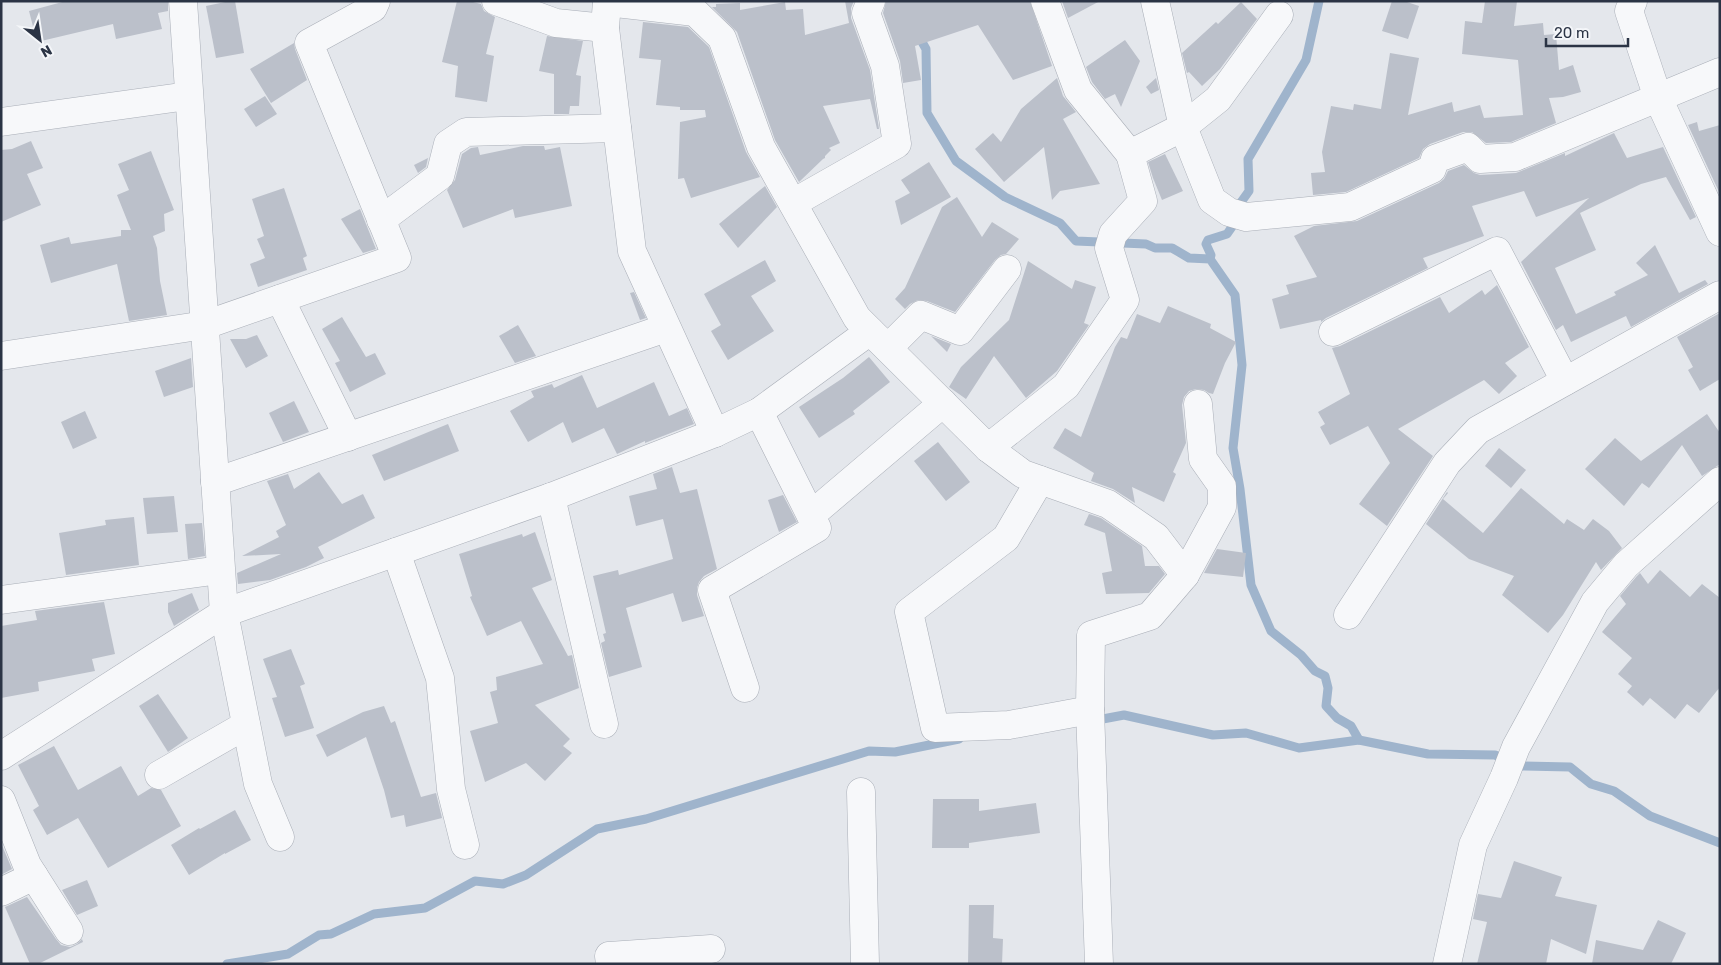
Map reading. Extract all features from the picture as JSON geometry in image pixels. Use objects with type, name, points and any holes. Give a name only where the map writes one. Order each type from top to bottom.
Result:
[{"type":"street","points":[[182,1],[224,613],[258,784],[280,837]]},
{"type":"street","points":[[1,356],[205,325],[397,258],[309,43],[373,8],[376,1]]},
{"type":"street","points":[[496,1],[556,24],[606,11],[695,12],[722,38],[761,146],[857,318],[988,448],[1023,474],[1108,504],[1156,537],[1185,575]]},
{"type":"street","points":[[793,203],[897,144],[884,66],[866,13],[871,1]]},
{"type":"street","points":[[988,448],[1066,386],[1125,300],[1111,241],[1143,201],[1130,154],[1078,90],[1045,1]]},
{"type":"street","points":[[1156,1],[1183,127],[1212,200],[1238,215],[1350,207],[1432,169],[1435,159],[1468,147],[1480,159],[1515,157],[1720,72]]},
{"type":"street","points":[[1633,1],[1629,11],[1658,98],[1720,232]]},
{"type":"street","points":[[606,11],[617,128],[632,251],[715,433]]},
{"type":"street","points":[[1130,154],[1183,127],[1218,99],[1278,15]]},
{"type":"street","points":[[1,122],[188,96]]},
{"type":"street","points":[[381,220],[440,176],[448,144],[466,132],[617,128]]},
{"type":"street","points":[[1332,332],[1497,251],[1565,381]]},
{"type":"street","points":[[1,756],[224,613],[551,497],[715,433],[759,412],[921,315],[960,332],[1007,269]]},
{"type":"street","points":[[1348,615],[1448,463],[1478,430],[1720,295]]},
{"type":"street","points":[[280,299],[348,437]]},
{"type":"street","points":[[214,482],[666,328]]},
{"type":"street","points":[[811,515],[943,403]]},
{"type":"street","points":[[1099,964],[1090,718],[1091,635],[1150,616],[1185,575],[1222,507],[1222,486],[1203,459],[1198,404]]},
{"type":"street","points":[[745,688],[712,590],[817,528],[759,412]]},
{"type":"street","points":[[1040,480],[1006,538],[908,612],[934,728],[1009,725],[1090,718]]},
{"type":"street","points":[[1447,964],[1473,845],[1516,747],[1594,602],[1626,565],[1720,481]]},
{"type":"street","points":[[551,497],[604,724]]},
{"type":"street","points":[[396,552],[440,678],[451,789],[465,845]]},
{"type":"street","points":[[1,600],[220,570]]},
{"type":"street","points":[[159,776],[246,725]]},
{"type":"street","points":[[861,792],[864,964]]},
{"type":"street","points":[[1,800],[27,865],[69,931]]},
{"type":"street","points":[[1,892],[34,876]]},
{"type":"street","points":[[610,964],[609,956],[712,949]]},
{"type":"building","points":[[66,1],[168,1],[168,11],[158,13],[162,29],[116,39],[113,24],[37,42],[29,11]]},
{"type":"building","points":[[235,1],[244,53],[216,58],[206,6]]},
{"type":"building","points":[[457,1],[481,4],[484,11],[495,17],[486,54],[494,56],[487,102],[455,97],[458,66],[442,62]]},
{"type":"building","points":[[845,1],[854,1],[851,8],[851,18],[870,70],[879,129],[877,129],[870,99],[823,106],[840,143],[829,148],[831,150],[825,158],[799,182],[775,140],[737,32],[712,7],[716,7],[716,4],[740,3],[740,10],[785,2],[786,10],[803,9],[805,35],[849,23]]},
{"type":"building","points":[[886,1],[1030,1],[1052,66],[1013,80],[978,25],[915,46],[921,80],[903,83],[900,61],[883,13]]},
{"type":"building","points":[[1062,1],[1100,1],[1068,18]]},
{"type":"building","points":[[1392,1],[1404,1],[1419,6],[1408,39],[1382,31]]},
{"type":"building","points":[[1485,1],[1517,1],[1514,26],[1543,23],[1544,35],[1556,34],[1559,70],[1573,65],[1581,92],[1563,97],[1549,98],[1556,123],[1511,142],[1486,143],[1472,132],[1463,132],[1430,144],[1423,149],[1419,158],[1346,192],[1313,195],[1311,173],[1325,172],[1322,152],[1331,106],[1353,110],[1354,104],[1381,109],[1390,53],[1419,58],[1408,115],[1452,102],[1454,112],[1480,105],[1484,118],[1523,115],[1518,60],[1462,54],[1465,21],[1482,23]]},
{"type":"building","points":[[1241,2],[1257,19],[1220,69],[1202,86],[1189,72],[1187,73],[1182,53],[1216,22],[1218,24]]},
{"type":"building","points":[[643,22],[688,27],[709,47],[746,152],[760,177],[691,198],[684,178],[678,179],[680,122],[706,117],[705,110],[680,110],[680,107],[656,105],[661,60],[639,58]]},
{"type":"building","points":[[547,36],[583,41],[576,75],[581,76],[579,106],[570,106],[569,114],[554,114],[554,74],[539,71]]},
{"type":"building","points":[[1125,40],[1140,61],[1121,107],[1115,94],[1105,99],[1092,82],[1086,67]]},
{"type":"building","points":[[294,43],[307,80],[271,103],[250,69]]},
{"type":"building","points":[[1057,78],[1063,96],[1076,112],[1063,119],[1100,184],[1060,191],[1052,200],[1044,147],[1004,182],[975,149],[993,133],[1001,142],[1021,109]]},
{"type":"building","points":[[1156,78],[1159,90],[1151,94],[1146,87]]},
{"type":"building","points":[[265,96],[277,114],[256,127],[244,109]]},
{"type":"building","points":[[1697,122],[1699,131],[1720,125],[1720,194],[1688,125]]},
{"type":"building","points":[[1614,133],[1627,158],[1663,147],[1696,217],[1690,220],[1666,177],[1641,184],[1580,213],[1596,250],[1555,268],[1576,314],[1616,295],[1614,292],[1648,275],[1636,263],[1655,245],[1679,293],[1705,280],[1708,284],[1631,327],[1626,316],[1571,342],[1563,325],[1556,330],[1521,262],[1589,198],[1536,217],[1524,191],[1472,206],[1484,236],[1423,258],[1428,268],[1321,322],[1321,320],[1280,329],[1272,299],[1289,294],[1286,285],[1317,277],[1294,236],[1314,226],[1357,221],[1439,183],[1444,179],[1448,171],[1464,165],[1480,175],[1516,173],[1565,153],[1565,156]]},
{"type":"building","points":[[31,141],[43,168],[27,174],[41,205],[1,222],[1,150],[12,149]]},
{"type":"building","points":[[523,146],[544,146],[545,150],[560,147],[572,206],[515,218],[513,209],[463,228],[447,190],[455,180],[462,154],[471,148],[478,147],[480,155]]},
{"type":"building","points":[[151,151],[174,210],[164,214],[165,231],[153,236],[157,248],[160,281],[167,315],[129,321],[117,264],[51,283],[40,245],[69,237],[71,244],[121,236],[121,230],[131,230],[117,195],[129,190],[118,164]]},
{"type":"building","points":[[1165,154],[1183,191],[1162,200],[1148,162]]},
{"type":"building","points":[[428,158],[426,167],[418,173],[414,165]]},
{"type":"building","points":[[929,162],[951,197],[901,225],[895,201],[910,193],[901,180]]},
{"type":"building","points":[[765,186],[777,207],[738,248],[719,224]]},
{"type":"building","points":[[284,188],[307,256],[303,258],[307,270],[258,287],[250,264],[265,258],[257,239],[264,236],[252,199]]},
{"type":"building","points":[[957,197],[982,237],[992,222],[1019,239],[1006,254],[1001,255],[995,260],[955,312],[927,301],[918,300],[905,309],[895,299],[905,288],[942,207]]},
{"type":"building","points":[[360,209],[376,249],[363,253],[341,219]]},
{"type":"building","points":[[765,260],[776,281],[751,296],[774,331],[728,360],[711,331],[721,325],[704,294]]},
{"type":"building","points":[[1028,261],[1072,289],[1075,280],[1096,287],[1084,323],[1089,325],[1057,371],[1026,398],[994,356],[966,399],[949,387],[961,367],[1009,320]]},
{"type":"building","points":[[1497,285],[1529,347],[1505,363],[1517,376],[1499,394],[1484,380],[1398,429],[1433,456],[1387,526],[1359,504],[1390,463],[1368,426],[1330,445],[1320,427],[1325,424],[1318,412],[1350,394],[1332,348],[1340,346],[1440,297],[1449,313],[1482,290],[1485,295]]},
{"type":"building","points":[[634,292],[646,318],[640,320],[630,293]]},
{"type":"building","points":[[1168,306],[1211,324],[1210,328],[1236,342],[1225,363],[1213,394],[1196,389],[1189,391],[1184,397],[1182,405],[1186,443],[1173,472],[1176,474],[1164,502],[1132,487],[1135,503],[1113,489],[1091,481],[1094,473],[1053,448],[1065,428],[1081,437],[1115,347],[1121,337],[1127,339],[1137,314],[1160,323]]},
{"type":"building","points":[[1720,313],[1720,379],[1700,391],[1688,370],[1693,367],[1677,337]]},
{"type":"building","points":[[342,317],[366,357],[375,353],[386,374],[350,392],[335,363],[340,361],[322,329]]},
{"type":"building","points":[[518,325],[536,356],[515,363],[499,336]]},
{"type":"building","points":[[257,335],[268,356],[246,368],[230,339],[246,339]]},
{"type":"building","points":[[931,336],[951,344],[947,352]]},
{"type":"building","points":[[869,357],[890,382],[853,411],[855,414],[819,438],[799,407],[843,378]]},
{"type":"building","points":[[191,358],[193,387],[164,397],[155,371]]},
{"type":"building","points":[[582,375],[597,408],[654,382],[669,416],[687,408],[694,424],[645,443],[645,441],[617,454],[604,428],[572,443],[563,422],[528,442],[510,411],[534,397],[531,391],[552,384],[554,388]]},
{"type":"building","points":[[294,401],[309,432],[283,442],[269,413]]},
{"type":"building","points":[[85,411],[97,438],[73,449],[61,422]]},
{"type":"building","points":[[1707,414],[1720,433],[1720,464],[1702,476],[1682,445],[1649,488],[1642,483],[1624,506],[1585,469],[1615,438],[1641,461]]},
{"type":"building","points":[[448,424],[459,451],[384,481],[372,455]]},
{"type":"building","points":[[938,442],[970,482],[946,501],[914,461]]},
{"type":"building","points":[[1499,448],[1526,470],[1511,488],[1485,466]]},
{"type":"building","points":[[672,467],[680,493],[697,489],[717,569],[704,576],[697,588],[697,595],[704,616],[682,622],[673,593],[626,608],[642,667],[609,677],[601,643],[605,641],[603,634],[606,633],[593,576],[618,570],[619,575],[673,559],[663,519],[636,526],[629,496],[657,489],[653,474]]},
{"type":"building","points":[[319,472],[342,504],[363,494],[375,518],[318,547],[324,558],[306,567],[270,580],[238,584],[237,573],[281,554],[242,556],[279,537],[276,531],[286,525],[267,481],[288,474],[294,489]]},
{"type":"building","points":[[1521,488],[1564,524],[1567,519],[1584,530],[1593,519],[1609,531],[1622,548],[1601,570],[1596,562],[1563,615],[1548,633],[1502,595],[1514,576],[1469,559],[1426,524],[1447,492],[1443,499],[1483,533]]},
{"type":"building","points":[[783,495],[797,522],[779,532],[768,500]]},
{"type":"building","points":[[174,496],[178,532],[147,534],[143,498]]},
{"type":"building","points":[[1089,514],[1101,518],[1142,546],[1145,566],[1159,566],[1165,574],[1149,593],[1106,594],[1102,573],[1112,571],[1105,533],[1084,525]]},
{"type":"building","points":[[134,517],[139,565],[66,575],[59,533],[106,525],[105,520]]},
{"type":"building","points":[[202,523],[205,556],[188,559],[185,524]]},
{"type":"building","points":[[535,532],[552,580],[532,588],[568,656],[572,655],[579,688],[535,705],[570,739],[563,746],[572,753],[545,781],[526,763],[485,782],[470,731],[498,723],[490,692],[497,690],[496,677],[543,664],[521,621],[487,636],[470,597],[472,596],[459,554],[522,534],[523,537]]},
{"type":"building","points":[[1217,549],[1246,553],[1243,577],[1204,573]]},
{"type":"building","points":[[1660,570],[1690,597],[1702,584],[1720,598],[1720,687],[1699,713],[1687,704],[1675,719],[1650,698],[1643,706],[1627,692],[1632,686],[1618,674],[1632,658],[1602,632],[1626,604],[1620,596],[1637,576],[1640,573],[1648,584]]},
{"type":"building","points":[[192,593],[199,610],[174,626],[168,612],[168,603]]},
{"type":"building","points":[[104,602],[115,654],[92,659],[95,671],[38,682],[39,691],[1,698],[1,626],[37,620],[35,611]]},
{"type":"building","points":[[291,649],[305,684],[300,686],[314,728],[285,737],[272,698],[277,697],[263,659]]},
{"type":"building","points":[[158,694],[188,738],[168,752],[139,706]]},
{"type":"building","points":[[384,706],[391,723],[395,721],[421,797],[436,793],[442,818],[406,827],[404,815],[391,818],[384,790],[366,737],[327,757],[316,735],[363,712]]},
{"type":"building","points":[[54,746],[78,790],[121,766],[138,796],[151,788],[161,790],[181,826],[108,868],[78,818],[47,835],[33,810],[39,806],[18,765]]},
{"type":"building","points":[[933,799],[979,799],[979,811],[1036,803],[1040,833],[969,843],[969,848],[932,848]]},
{"type":"building","points":[[235,810],[251,840],[189,875],[171,845]]},
{"type":"building","points":[[1,843],[12,869],[1,875]]},
{"type":"building","points":[[1514,861],[1562,877],[1555,896],[1597,905],[1586,954],[1551,939],[1546,964],[1477,964],[1487,922],[1473,919],[1478,894],[1501,898]]},
{"type":"building","points":[[87,880],[98,906],[77,915],[62,890]]},
{"type":"building","points":[[27,897],[61,945],[70,947],[82,939],[83,942],[38,964],[30,964],[5,907]]},
{"type":"building","points":[[969,905],[994,905],[993,938],[1003,939],[1002,964],[968,964]]},
{"type":"building","points":[[1658,920],[1686,933],[1671,964],[1592,964],[1596,940],[1643,950]]},
{"type":"waterway","points":[[1210,259],[1211,255],[1206,244],[1208,240],[1227,234],[1234,224],[1239,205],[1249,191],[1248,159],[1306,60],[1319,1]]},
{"type":"waterway","points":[[918,35],[926,49],[927,113],[956,161],[1005,197],[1060,223],[1076,241],[1146,244],[1155,248],[1172,248],[1189,258],[1210,259],[1235,295],[1242,365],[1233,448],[1240,489],[1251,585],[1271,631],[1301,655],[1315,671],[1325,676],[1328,688],[1326,706],[1337,718],[1351,726],[1359,740]]},
{"type":"waterway","points":[[1092,721],[1124,715],[1213,735],[1246,733],[1299,748],[1359,740],[1428,754],[1495,755],[1521,766],[1570,767],[1591,784],[1614,791],[1650,816],[1720,843]]},
{"type":"waterway","points":[[227,964],[288,954],[319,935],[331,934],[374,914],[425,908],[475,881],[503,884],[526,875],[597,829],[646,819],[869,751],[895,752],[959,739]]}]
